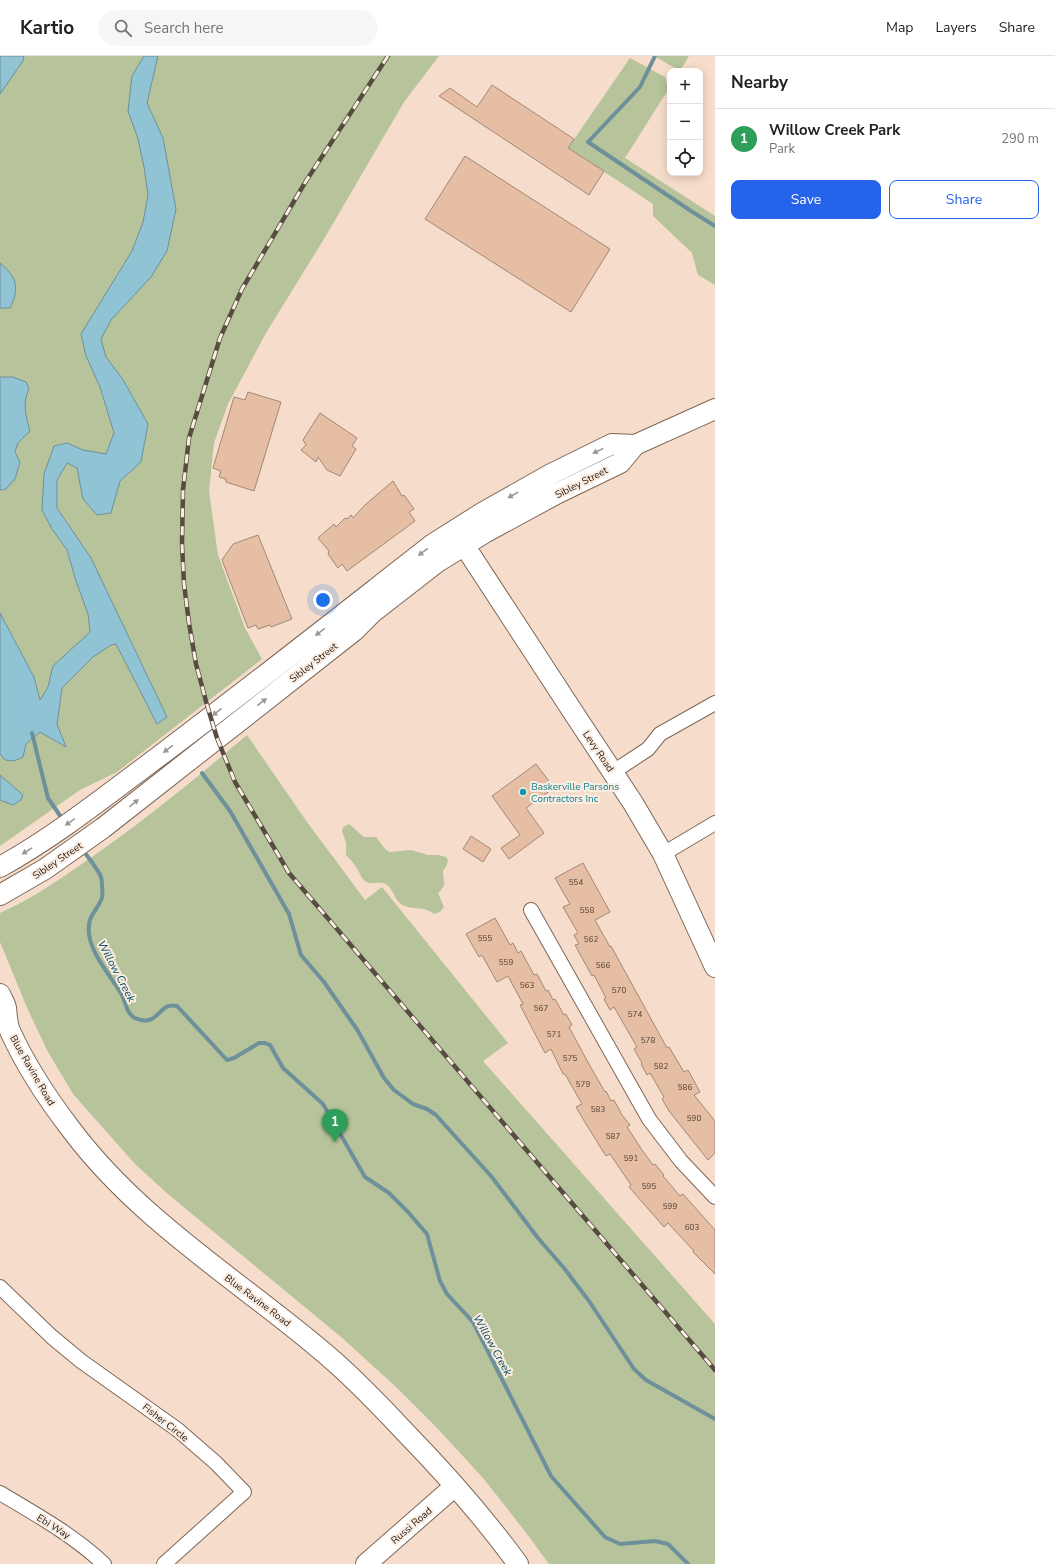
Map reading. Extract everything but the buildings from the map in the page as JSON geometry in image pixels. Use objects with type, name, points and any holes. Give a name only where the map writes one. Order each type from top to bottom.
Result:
[{"type":"street","name":"Sibley Street","points":[[0,895],[31,878],[103,828],[354,631],[373,612],[436,563],[464,545],[558,493],[620,463],[635,445],[715,409]]},
{"type":"street","name":"Sibley Street","points":[[0,867],[88,809],[199,726],[433,544],[454,530],[551,474],[612,444],[635,445]]},
{"type":"street","name":"Levy Road","points":[[464,545],[613,772],[662,854],[715,967]]},
{"type":"street","points":[[613,772],[648,749],[660,734],[715,703]]},
{"type":"street","points":[[662,854],[715,823]]},
{"type":"street","points":[[531,910],[649,1119],[681,1160],[715,1197]]},
{"type":"street","name":"Blue Ravine Road","points":[[0,994],[5,1006],[5,1026],[36,1079],[71,1130],[110,1176],[156,1219],[208,1262],[318,1348],[377,1402],[455,1486],[518,1564]]},
{"type":"street","name":"Fisher Circle","points":[[0,1287],[46,1332],[81,1361],[178,1430],[216,1463],[244,1492],[164,1564]]},
{"type":"street","name":"Russi Road","points":[[366,1564],[455,1486]]},
{"type":"street","name":"Ebi Way","points":[[0,1493],[65,1532],[86,1547],[104,1564]]},
{"type":"green space","points":[[0,56],[439,56],[404,102],[324,239],[266,333],[228,404],[214,443],[209,491],[218,555],[245,628],[262,659],[117,772],[80,790],[0,846]]},
{"type":"green space","points":[[654,56],[689,56],[682,68],[675,68]]},
{"type":"green space","points":[[630,58],[665,77],[667,92],[625,158],[715,216],[715,285],[698,275],[692,253],[653,216],[653,204],[568,148]]},
{"type":"green space","points":[[247,735],[307,822],[365,900],[382,887],[508,1043],[483,1061],[715,1324],[715,1564],[549,1564],[483,1478],[438,1429],[395,1386],[341,1337],[169,1195],[135,1164],[73,1094],[48,1052],[28,1010],[0,942],[0,913],[23,902],[66,875],[128,831]]},
{"type":"green space","points":[[349,824],[364,837],[376,837],[386,850],[390,852],[411,850],[428,855],[446,857],[448,860],[443,871],[444,885],[438,893],[444,907],[440,912],[434,914],[427,910],[405,906],[399,902],[390,887],[387,885],[366,882],[354,863],[346,855],[346,843],[342,831],[343,827]]},
{"type":"water","points":[[0,56],[24,56],[23,61],[0,94]]},
{"type":"water","points":[[144,56],[158,56],[147,103],[163,138],[176,209],[167,251],[151,277],[111,320],[101,339],[106,357],[122,378],[148,424],[141,462],[120,481],[111,513],[97,515],[83,499],[77,468],[67,463],[57,480],[57,508],[91,558],[167,717],[157,724],[116,644],[111,645],[93,657],[62,688],[57,724],[66,747],[40,732],[26,744],[23,757],[14,761],[5,760],[0,754],[0,613],[34,677],[40,700],[48,687],[53,666],[90,632],[88,614],[67,550],[52,529],[42,510],[44,474],[54,446],[67,443],[83,450],[106,454],[114,433],[100,387],[86,356],[81,334],[132,251],[143,222],[148,195],[138,139],[128,111],[132,76]]},
{"type":"water","points":[[0,263],[10,273],[15,283],[15,294],[10,308],[0,308]]},
{"type":"water","points":[[0,377],[13,377],[26,382],[29,389],[25,410],[30,431],[18,443],[15,452],[20,462],[15,479],[6,489],[0,490]]},
{"type":"water","points":[[0,775],[23,795],[21,800],[13,805],[0,800]]},
{"type":"waterway","points":[[655,56],[640,87],[588,142],[715,226]]},
{"type":"waterway","name":"Willow Creek","points":[[32,733],[48,798],[63,820]]},
{"type":"waterway","points":[[202,773],[230,811],[289,914],[301,955],[324,982],[358,1031],[384,1078],[394,1090],[413,1104],[427,1109],[436,1115],[491,1176],[538,1238],[564,1268],[589,1301],[634,1369],[646,1380],[715,1419]]},
{"type":"waterway","name":"Willow Creek","points":[[82,849],[100,874],[102,884],[102,898],[89,922],[91,942],[98,958],[122,995],[132,1016],[143,1020],[149,1020],[154,1018],[166,1007],[177,1006],[227,1060],[234,1058],[259,1043],[270,1045],[283,1068],[323,1104],[365,1177],[389,1193],[427,1234],[440,1281],[447,1294],[473,1322],[551,1476],[605,1537],[620,1544],[655,1541],[668,1544],[688,1564]]},
{"type":"railway","points":[[388,56],[306,181],[242,289],[220,338],[189,438],[183,490],[182,544],[184,584],[196,664],[217,738],[235,782],[289,873],[715,1370]]},
{"type":"place","name":"Baskerville Parsons Contractors Inc","points":[[523,792]]},
{"type":"place","name":"Willow Creek Park","points":[[335,1142]]}]
